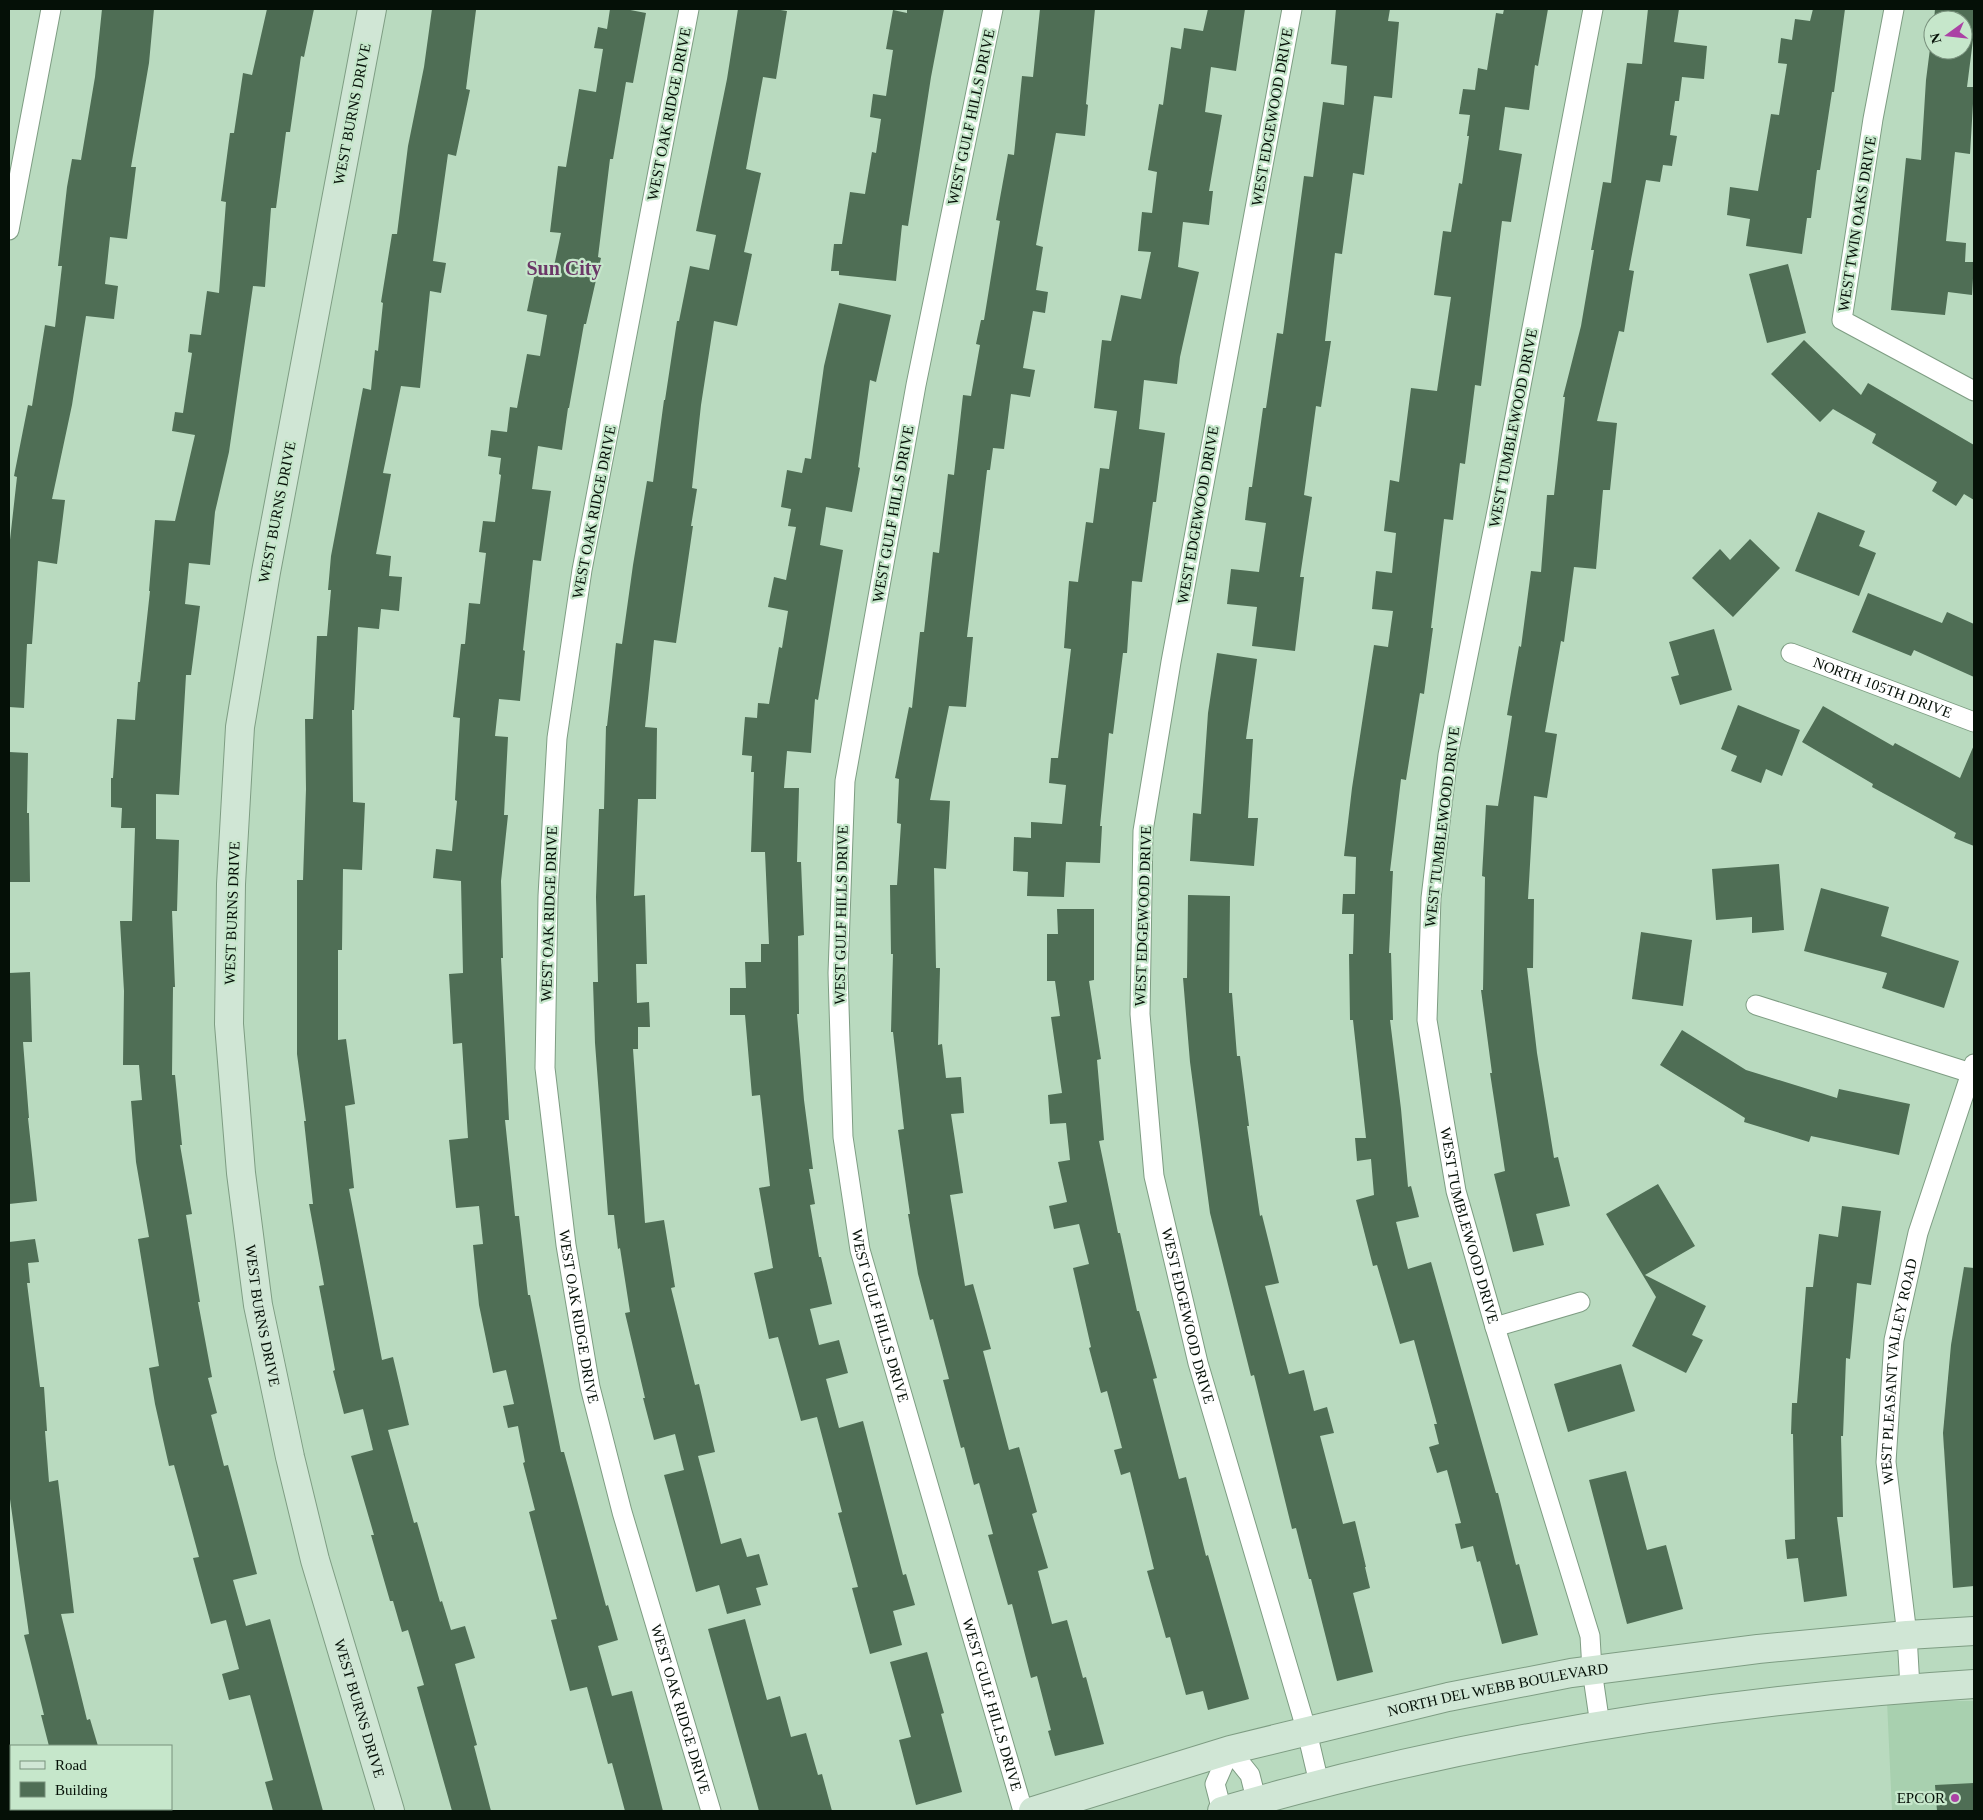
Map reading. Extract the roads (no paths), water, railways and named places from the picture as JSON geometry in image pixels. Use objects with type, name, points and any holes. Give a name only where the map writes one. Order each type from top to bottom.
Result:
[{"type":"street","points":[[9,230],[51,9]]},
{"type":"street","name":"WEST BURNS DRIVE","points":[[372,9],[268,562],[240,727],[231,884],[229,1024],[240,1173],[258,1305],[290,1457],[315,1560],[390,1811]]},
{"type":"street","name":"WEST OAK RIDGE DRIVE","points":[[689,9],[582,570],[556,738],[548,896],[545,1068],[566,1245],[590,1387],[622,1512],[712,1811]]},
{"type":"street","name":"WEST GULF HILLS DRIVE","points":[[994,9],[916,385],[846,782],[838,974],[843,1137],[860,1250],[1023,1811]]},
{"type":"street","name":"WEST EDGEWOOD DRIVE","points":[[1292,9],[1171,662],[1143,831],[1140,1014],[1154,1176],[1198,1362],[1307,1732],[1319,1783]]},
{"type":"street","name":"WEST TUMBLEWOOD DRIVE","points":[[1593,9],[1498,506],[1448,755],[1431,898],[1427,1020],[1456,1191],[1495,1327],[1590,1636],[1592,1670],[1600,1725]]},
{"type":"street","name":"WEST TWIN OAKS DRIVE","points":[[1894,9],[1873,119],[1842,320],[1974,391]]},
{"type":"street","name":"NORTH 105TH DRIVE","points":[[1791,653],[1974,722]]},
{"type":"street","points":[[1756,1005],[1973,1069]]},
{"type":"street","name":"WEST PLEASANT VALLEY ROAD","points":[[1910,1688],[1907,1635],[1886,1462],[1894,1340],[1918,1233],[1973,1069]]},
{"type":"street","points":[[1495,1327],[1580,1302]]},
{"type":"street","name":"NORTH DEL WEBB BOULEVARD","points":[[1033,1811],[1230,1750],[1448,1697],[1571,1673],[1758,1648],[1974,1631]]},
{"type":"street","points":[[1257,1806],[1250,1775],[1230,1750],[1215,1784],[1222,1811],[1257,1806],[1319,1783],[1457,1752],[1600,1725],[1763,1704],[1910,1688],[1974,1684]]},
{"type":"place","name":"EPCOR","points":[[1955,1798]]},
{"type":"district","name":"Sun City","points":[[564,268]]}]
